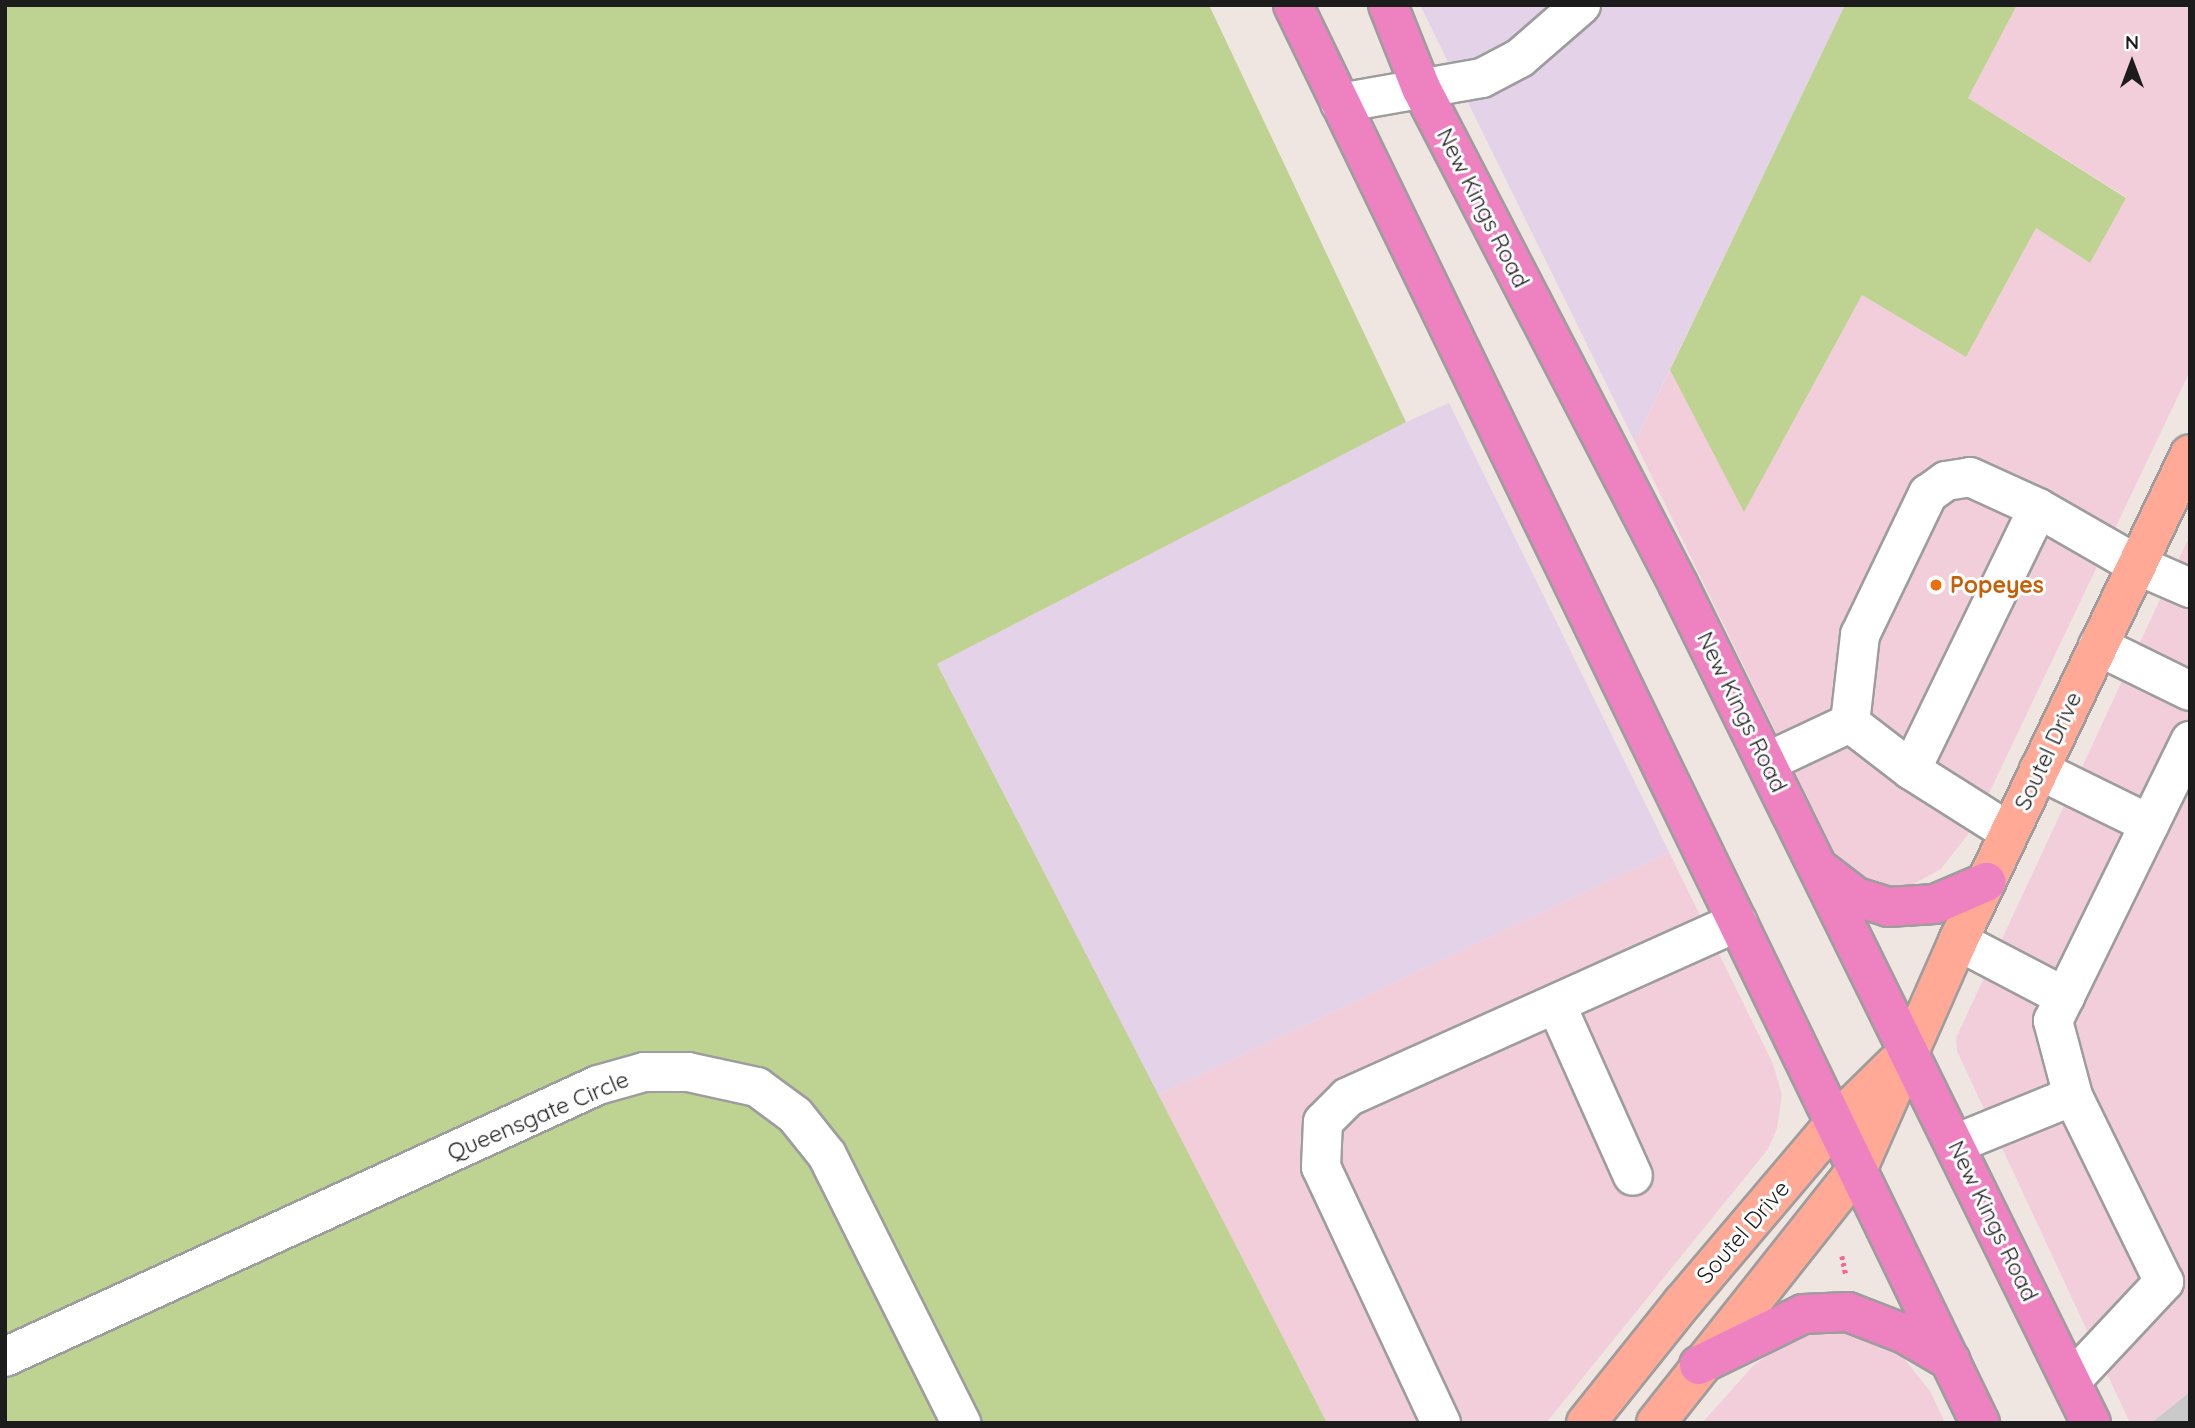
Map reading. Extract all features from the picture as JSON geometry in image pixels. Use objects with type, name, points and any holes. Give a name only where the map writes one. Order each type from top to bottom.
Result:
[{"type":"highway","points":[[1293,5],[1980,1423]]},
{"type":"highway","name":"New Kings Road","points":[[1388,5],[1421,88],[1678,584],[2091,1423]]},
{"type":"highway","points":[[1820,869],[1856,897],[1888,907],[1935,904],[1986,883]]},
{"type":"highway","points":[[1699,1365],[1803,1314],[1847,1312],[1905,1334],[1951,1361]]},
{"type":"main road","name":"Soutel Drive","points":[[1656,1423],[1699,1365],[1858,1168],[2009,832],[2187,465]]},
{"type":"main road","name":"Soutel Drive","points":[[1586,1423],[1683,1302],[1835,1123],[1909,1050]]},
{"type":"street","points":[[1340,103],[1482,78],[1520,58],[1581,5]]},
{"type":"street","points":[[1850,723],[1860,635],[1928,494],[1946,481],[1970,477],[2038,508],[2137,565],[2190,589]]},
{"type":"street","points":[[1911,770],[2038,508]]},
{"type":"street","points":[[2098,646],[2190,691]]},
{"type":"street","points":[[1767,762],[1850,723]]},
{"type":"street","points":[[1850,723],[1911,770],[2009,832]]},
{"type":"street","points":[[2071,1381],[2164,1282],[2073,1096],[2053,1021],[2190,741]]},
{"type":"street","points":[[2039,770],[2150,824]]},
{"type":"street","points":[[1441,1423],[1321,1167],[1323,1122],[1348,1097],[1737,922]]},
{"type":"street","points":[[1958,941],[2065,997]]},
{"type":"street","points":[[1556,1004],[1633,1176]]},
{"type":"street","name":"Queensgate Circle","points":[[5,1357],[598,1085],[644,1072],[688,1072],[757,1087],[795,1115],[827,1155],[961,1423]]},
{"type":"street","points":[[1955,1144],[2073,1096]]},
{"type":"path","points":[[1845,1271],[1853,1268]]},
{"type":"shaded area","points":[[1420,5],[1845,5],[1635,442]]},
{"type":"shaded area","points":[[2017,5],[2190,5],[2190,371],[1972,829],[1941,869],[1895,894],[1855,883],[1835,854],[1635,442],[1670,370],[1744,511],[1862,295],[1966,357],[2036,228],[2090,263],[2126,197],[1968,98]]},
{"type":"shaded area","points":[[1449,403],[1669,852],[1158,1095],[937,664],[1406,422]]},
{"type":"shaded area","points":[[2190,535],[2190,1392],[2151,1423],[2130,1423],[1957,1051],[1956,1038]]},
{"type":"shaded area","points":[[1669,852],[1773,1064],[1782,1095],[1777,1128],[1768,1149],[1546,1423],[1327,1423],[1158,1095]]},
{"type":"shaded area","points":[[1825,1329],[1875,1338],[1902,1356],[1930,1391],[1945,1423],[1702,1423],[1753,1366],[1789,1340]]},
{"type":"shaded area","points":[[2190,1392],[2190,1423],[2151,1423]]},
{"type":"green space","points":[[5,5],[1209,5],[1406,422],[937,664],[1327,1423],[5,1423]]},
{"type":"green space","points":[[1845,5],[2017,5],[1968,98],[2126,198],[2090,263],[2036,228],[1966,357],[1862,295],[1744,512],[1670,370]]},
{"type":"place","name":"Popeyes","points":[[1936,585]]}]
